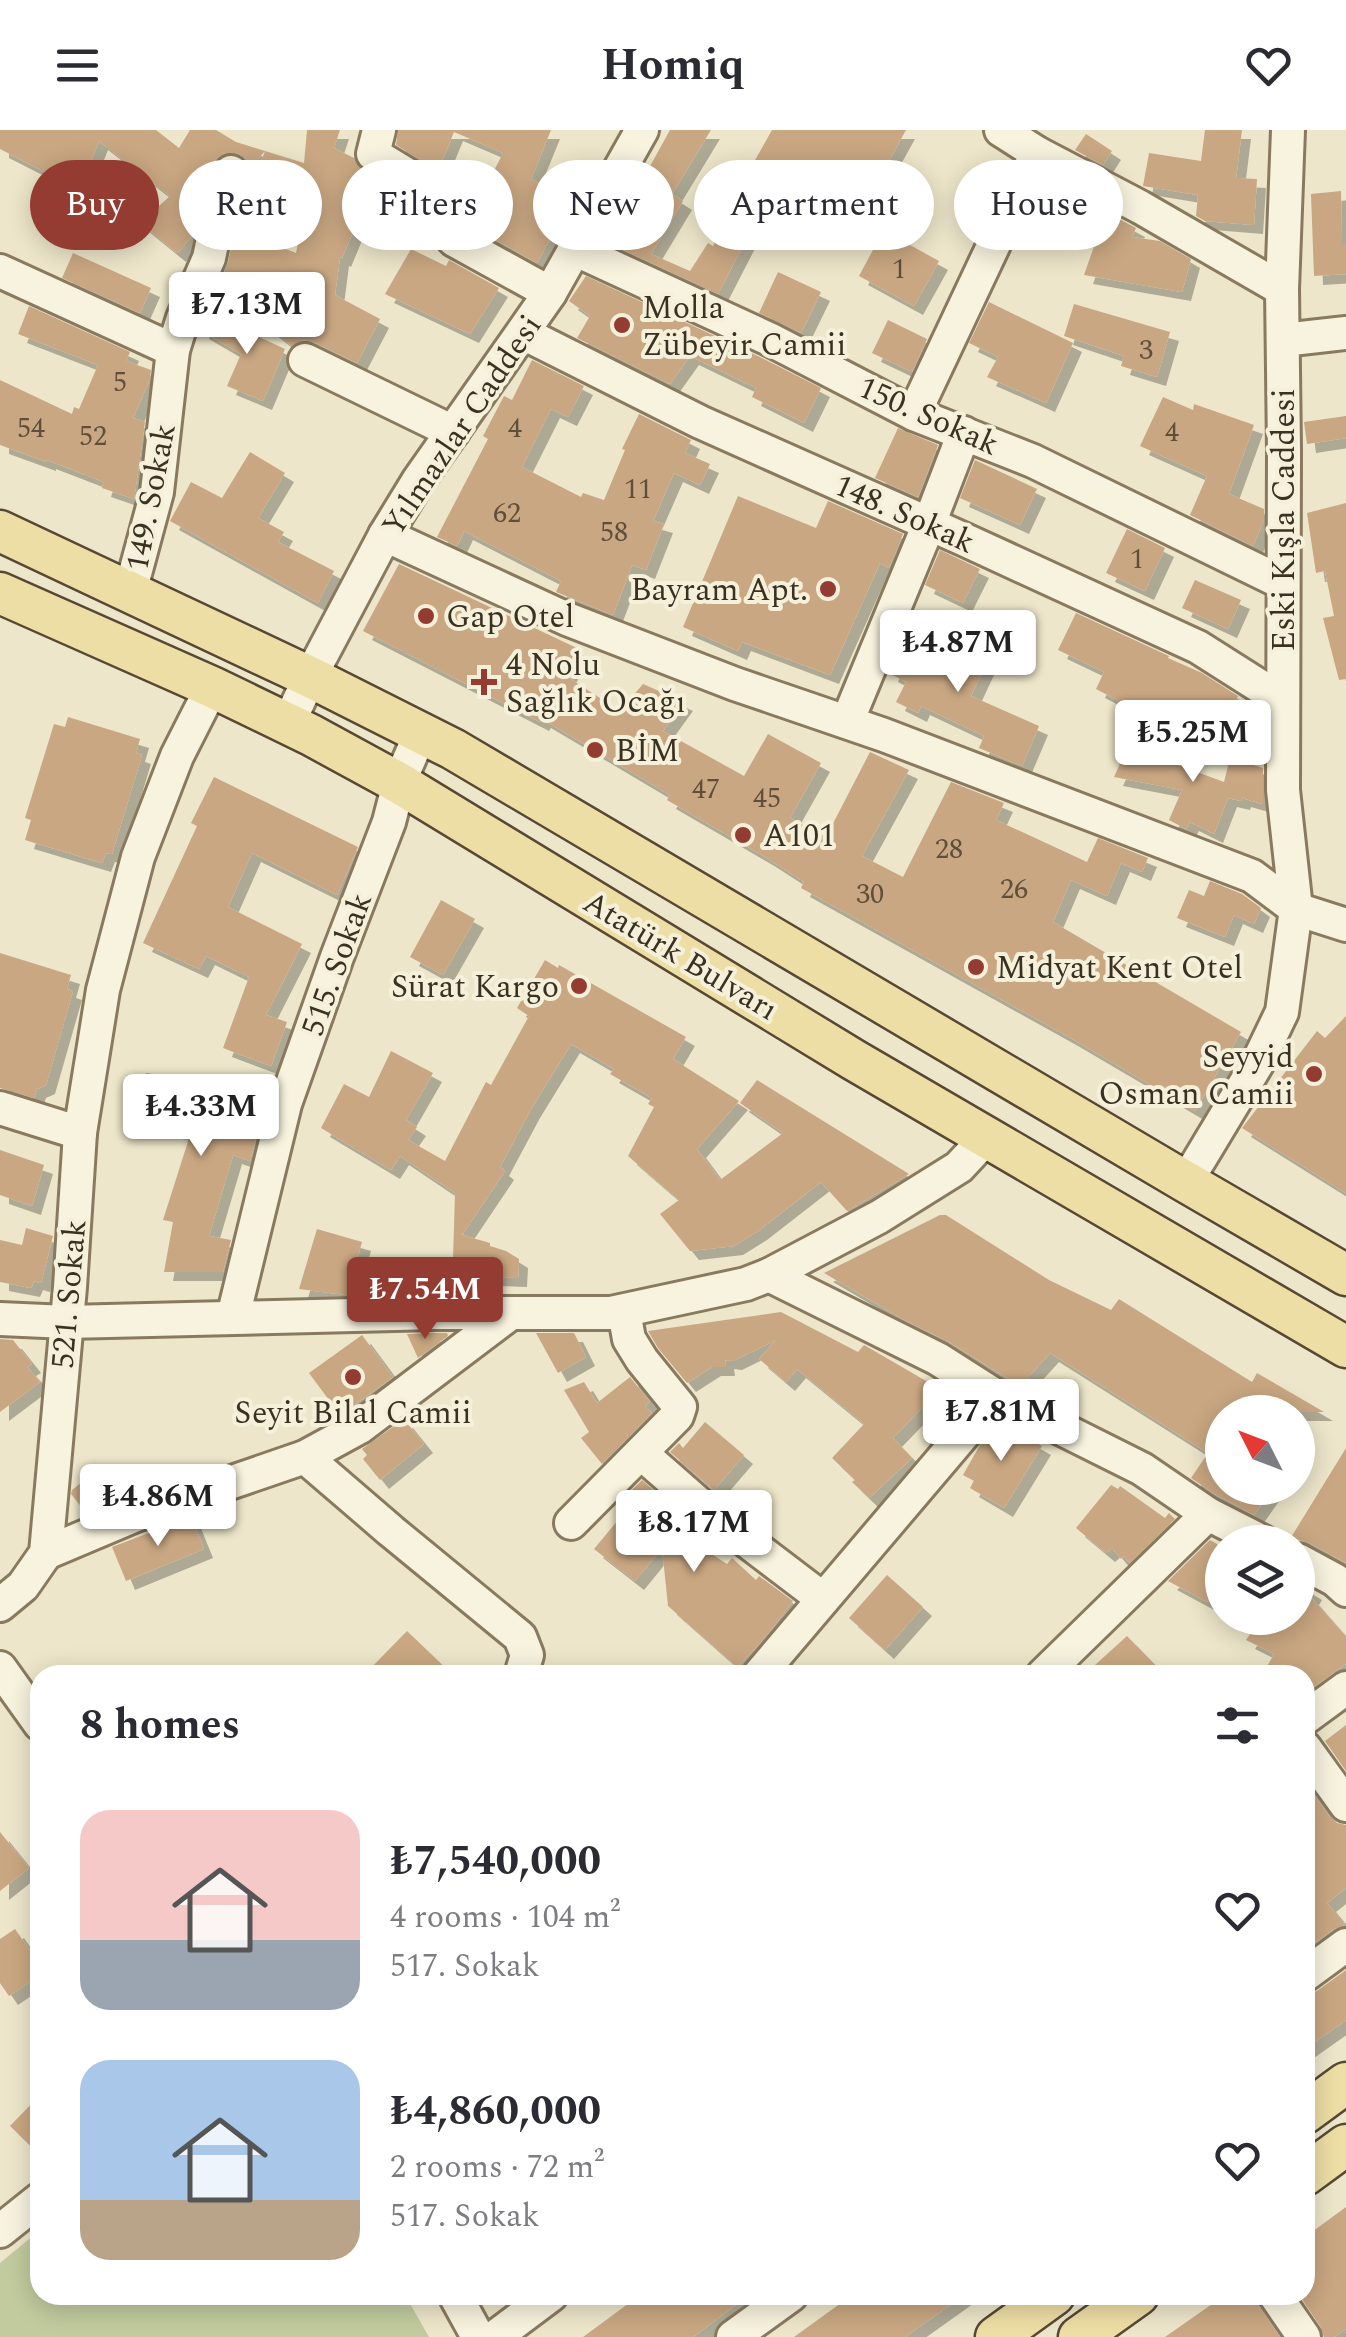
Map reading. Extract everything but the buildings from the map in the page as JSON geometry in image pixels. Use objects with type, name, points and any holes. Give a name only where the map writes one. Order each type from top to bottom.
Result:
[{"type":"main road","name":"Atatürk Bulvarı","points":[[0,531],[421,732],[1346,1274]]},
{"type":"main road","name":"Atatürk Bulvarı","points":[[0,592],[212,687],[400,784],[854,1060],[1346,1347]]},
{"type":"main road","points":[[1315,2106],[1346,2084]]},
{"type":"main road","points":[[1315,2168],[1346,2145]]},
{"type":"main road","points":[[996,2337],[1040,2305]]},
{"type":"main road","points":[[1079,2337],[1124,2305]]},
{"type":"street","name":"Yılmazlar Caddesi","points":[[625,160],[642,130]]},
{"type":"street","points":[[1000,130],[1282,290]]},
{"type":"street","name":"Eski Kışla Caddesi","points":[[1186,1182],[1257,1064],[1282,1012],[1296,910],[1283,790],[1282,290],[1288,130]]},
{"type":"street","points":[[376,142],[424,185],[431,214],[454,240],[550,293]]},
{"type":"street","points":[[914,414],[1038,154]]},
{"type":"street","name":"149. Sokak","points":[[130,592],[156,492],[173,350],[211,250]]},
{"type":"street","name":"Yılmazlar Caddesi","points":[[288,724],[384,535],[550,293],[573,250]]},
{"type":"street","name":"150. Sokak","points":[[576,250],[769,339],[914,414],[1033,460],[1282,583]]},
{"type":"street","points":[[0,272],[173,350]]},
{"type":"street","name":"148. Sokak","points":[[524,332],[700,422],[1198,647],[1283,701]]},
{"type":"street","points":[[1283,340],[1346,333]]},
{"type":"street","points":[[304,360],[452,432]]},
{"type":"street","points":[[847,722],[964,433]]},
{"type":"street","points":[[384,535],[566,619],[1252,876],[1296,910],[1346,925]]},
{"type":"street","name":"521. Sokak","points":[[46,1554],[80,1133],[104,990],[138,857],[176,756],[212,687]]},
{"type":"street","name":"515. Sokak","points":[[233,1316],[285,1104],[421,732]]},
{"type":"street","points":[[0,1108],[80,1133]]},
{"type":"street","points":[[0,1319],[67,1322],[624,1311],[746,1284],[769,1275],[880,1217],[960,1167],[986,1138]]},
{"type":"street","points":[[769,1275],[938,1359],[996,1396],[1142,1469],[1230,1525]]},
{"type":"street","points":[[571,1523],[677,1416],[680,1407],[629,1338],[624,1311]]},
{"type":"street","points":[[0,1605],[23,1586],[46,1554],[136,1515],[305,1457],[360,1427],[511,1313]]},
{"type":"street","points":[[767,1665],[996,1396]]},
{"type":"street","points":[[641,1453],[706,1510],[824,1598]]},
{"type":"street","points":[[305,1457],[520,1638],[528,1655],[524,1665]]},
{"type":"street","points":[[1054,1665],[1208,1514]]},
{"type":"street","points":[[1315,1569],[1346,1590]]},
{"type":"street","points":[[0,1668],[30,1710]]},
{"type":"street","points":[[1315,1711],[1346,1688]]},
{"type":"street","points":[[1315,1762],[1346,1805]]},
{"type":"street","points":[[1315,1968],[1346,1945]]},
{"type":"street","points":[[0,2231],[30,2207]]},
{"type":"street","points":[[460,2305],[478,2337]]},
{"type":"street","points":[[495,2337],[538,2305]]},
{"type":"street","points":[[733,2337],[777,2305]]},
{"type":"street","points":[[1283,2305],[1304,2337]]},
{"type":"green space","points":[[30,2238],[30,2305],[411,2305],[429,2337],[0,2337],[0,2263]]},
{"type":"place","name":"Molla Zübeyir Camii","points":[[622,325]]},
{"type":"place","name":"Bayram Apt.","points":[[828,589]]},
{"type":"place","name":"Gap Otel","points":[[426,616]]},
{"type":"place","name":"4 Nolu Sağlık Ocağı","points":[[484,682]]},
{"type":"place","name":"BİM","points":[[595,750]]},
{"type":"place","name":"A101","points":[[743,835]]},
{"type":"place","name":"Midyat Kent Otel","points":[[976,967]]},
{"type":"place","name":"Sürat Kargo","points":[[579,986]]},
{"type":"place","name":"Seyyid Osman Camii","points":[[1314,1074]]},
{"type":"place","name":"Seyit Bilal Camii","points":[[353,1377]]}]
